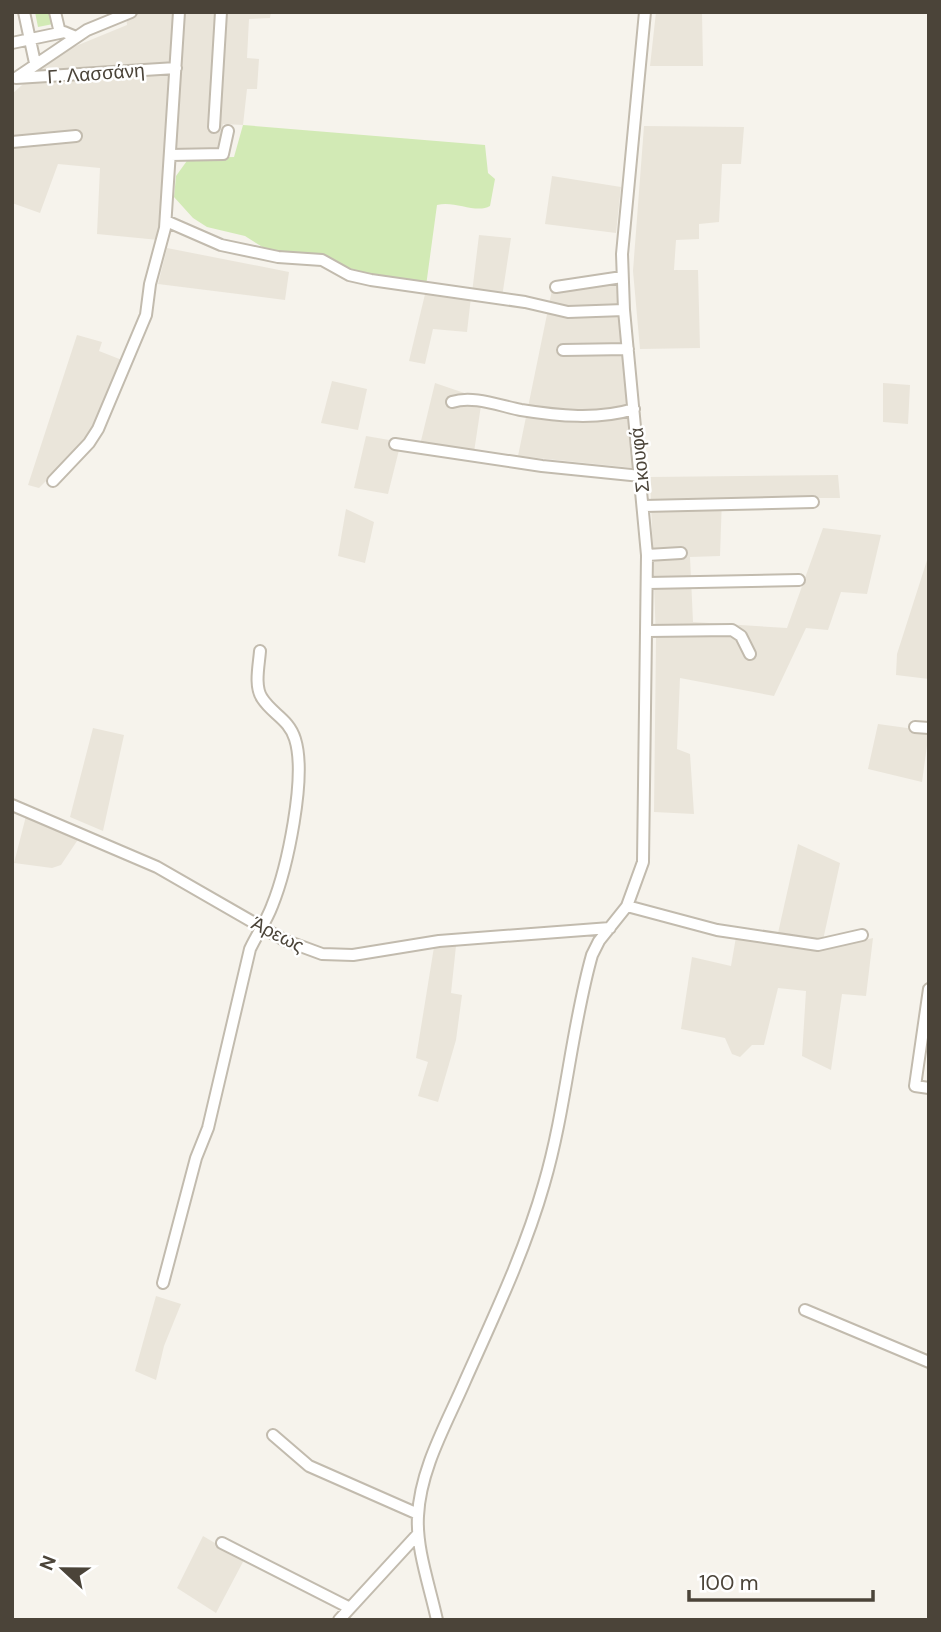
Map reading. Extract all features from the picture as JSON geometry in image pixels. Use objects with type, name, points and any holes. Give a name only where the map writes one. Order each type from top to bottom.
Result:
[{"type":"street","points":[[24,12],[35,63]]},
{"type":"street","points":[[55,12],[60,33]]},
{"type":"street","points":[[53,481],[89,443],[125,369],[146,315],[150,284],[166,221],[179,12]]},
{"type":"street","points":[[214,127],[221,12]]},
{"type":"street","name":"Σκουφά","points":[[437,1620],[418,1534],[418,1514],[436,1447],[505,1291],[536,1211],[566,1094],[587,972],[599,942],[627,906],[639,878],[643,853],[648,555],[622,277],[623,231],[645,12]]},
{"type":"street","points":[[14,80],[76,37],[125,13]]},
{"type":"street","points":[[12,43],[60,33],[76,37]]},
{"type":"street","name":"Γ. Λασσάνη","points":[[14,80],[176,68]]},
{"type":"street","points":[[170,155],[223,154],[228,131]]},
{"type":"street","points":[[12,142],[76,136]]},
{"type":"street","points":[[166,221],[221,245],[278,257],[322,260],[349,275],[525,302],[568,312],[624,310]]},
{"type":"street","points":[[556,286],[622,277]]},
{"type":"street","points":[[563,350],[628,349]]},
{"type":"street","points":[[452,402],[467,400],[534,411],[592,416],[607,416],[634,409]]},
{"type":"street","points":[[395,444],[542,466],[641,476]]},
{"type":"street","points":[[644,506],[813,502]]},
{"type":"street","points":[[648,555],[681,553]]},
{"type":"street","points":[[648,583],[799,580]]},
{"type":"street","points":[[648,631],[732,630],[741,636],[750,654]]},
{"type":"street","points":[[163,1283],[196,1158],[208,1128],[250,949],[263,928],[281,875],[299,772],[292,732],[285,720],[261,697],[258,679],[260,651]]},
{"type":"street","points":[[915,727],[929,728]]},
{"type":"street","name":"Άρεως","points":[[12,805],[157,867],[300,948],[322,954],[353,955],[393,951],[439,941],[610,928]]},
{"type":"street","points":[[627,906],[717,930],[818,945],[862,935]]},
{"type":"street","points":[[929,989],[915,1086],[929,1088]]},
{"type":"street","points":[[805,1310],[929,1362]]},
{"type":"street","points":[[273,1435],[309,1466],[418,1514]]},
{"type":"street","points":[[339,1620],[418,1534]]},
{"type":"street","points":[[222,1543],[350,1608]]},
{"type":"shaded area","points":[[126,12],[271,12],[270,18],[249,19],[247,58],[259,59],[257,89],[247,89],[243,125],[223,124],[220,151],[167,150],[159,240],[97,234],[100,168],[58,164],[40,213],[12,203],[12,94],[42,67],[71,48],[127,25]]},
{"type":"shaded area","points":[[656,12],[702,12],[703,66],[650,66]]},
{"type":"shaded area","points":[[644,126],[744,127],[741,164],[722,164],[719,222],[699,224],[699,239],[676,240],[674,270],[698,270],[700,348],[640,349],[633,271]]},
{"type":"shaded area","points":[[552,176],[621,187],[616,233],[545,224]]},
{"type":"shaded area","points":[[479,235],[511,238],[502,297],[472,293]]},
{"type":"shaded area","points":[[167,248],[289,272],[285,300],[158,284]]},
{"type":"shaded area","points":[[616,282],[634,468],[518,456],[552,290]]},
{"type":"shaded area","points":[[426,290],[471,297],[467,332],[433,329],[425,364],[409,361]]},
{"type":"shaded area","points":[[77,335],[102,342],[99,351],[122,360],[85,442],[39,488],[28,485]]},
{"type":"shaded area","points":[[332,381],[367,389],[358,430],[321,423]]},
{"type":"shaded area","points":[[435,383],[482,399],[474,452],[420,445]]},
{"type":"shaded area","points":[[883,383],[910,385],[908,424],[883,422]]},
{"type":"shaded area","points":[[366,436],[401,442],[388,494],[354,488]]},
{"type":"shaded area","points":[[838,475],[840,498],[722,498],[720,556],[690,557],[693,622],[787,628],[823,528],[881,535],[867,594],[841,592],[828,630],[806,628],[774,696],[680,678],[677,749],[690,754],[694,814],[654,812],[656,639],[650,477]]},
{"type":"shaded area","points":[[346,509],[374,522],[365,563],[338,556]]},
{"type":"shaded area","points":[[929,554],[929,679],[896,675],[897,654]]},
{"type":"shaded area","points":[[878,724],[929,731],[922,782],[868,769]]},
{"type":"shaded area","points":[[93,728],[124,735],[103,831],[70,817]]},
{"type":"shaded area","points":[[26,816],[79,838],[61,865],[52,868],[14,863]]},
{"type":"shaded area","points":[[798,844],[840,863],[823,940],[778,933]]},
{"type":"shaded area","points":[[736,937],[820,950],[873,938],[866,996],[842,994],[831,1070],[802,1056],[806,991],[778,988],[764,1045],[752,1045],[740,1057],[732,1054],[725,1038],[681,1029],[692,957],[731,966]]},
{"type":"shaded area","points":[[456,946],[451,993],[462,995],[456,1040],[438,1102],[418,1096],[428,1062],[416,1058],[434,947]]},
{"type":"shaded area","points":[[156,1296],[181,1304],[164,1346],[156,1380],[135,1371]]},
{"type":"shaded area","points":[[203,1536],[244,1560],[216,1613],[177,1588]]},
{"type":"green space","points":[[35,12],[51,12],[53,24],[38,27]]},
{"type":"green space","points":[[243,125],[485,145],[488,173],[495,179],[490,206],[478,209],[450,204],[437,205],[426,286],[364,276],[264,248],[245,236],[207,227],[193,218],[174,197],[176,176],[189,158],[234,157]]}]
